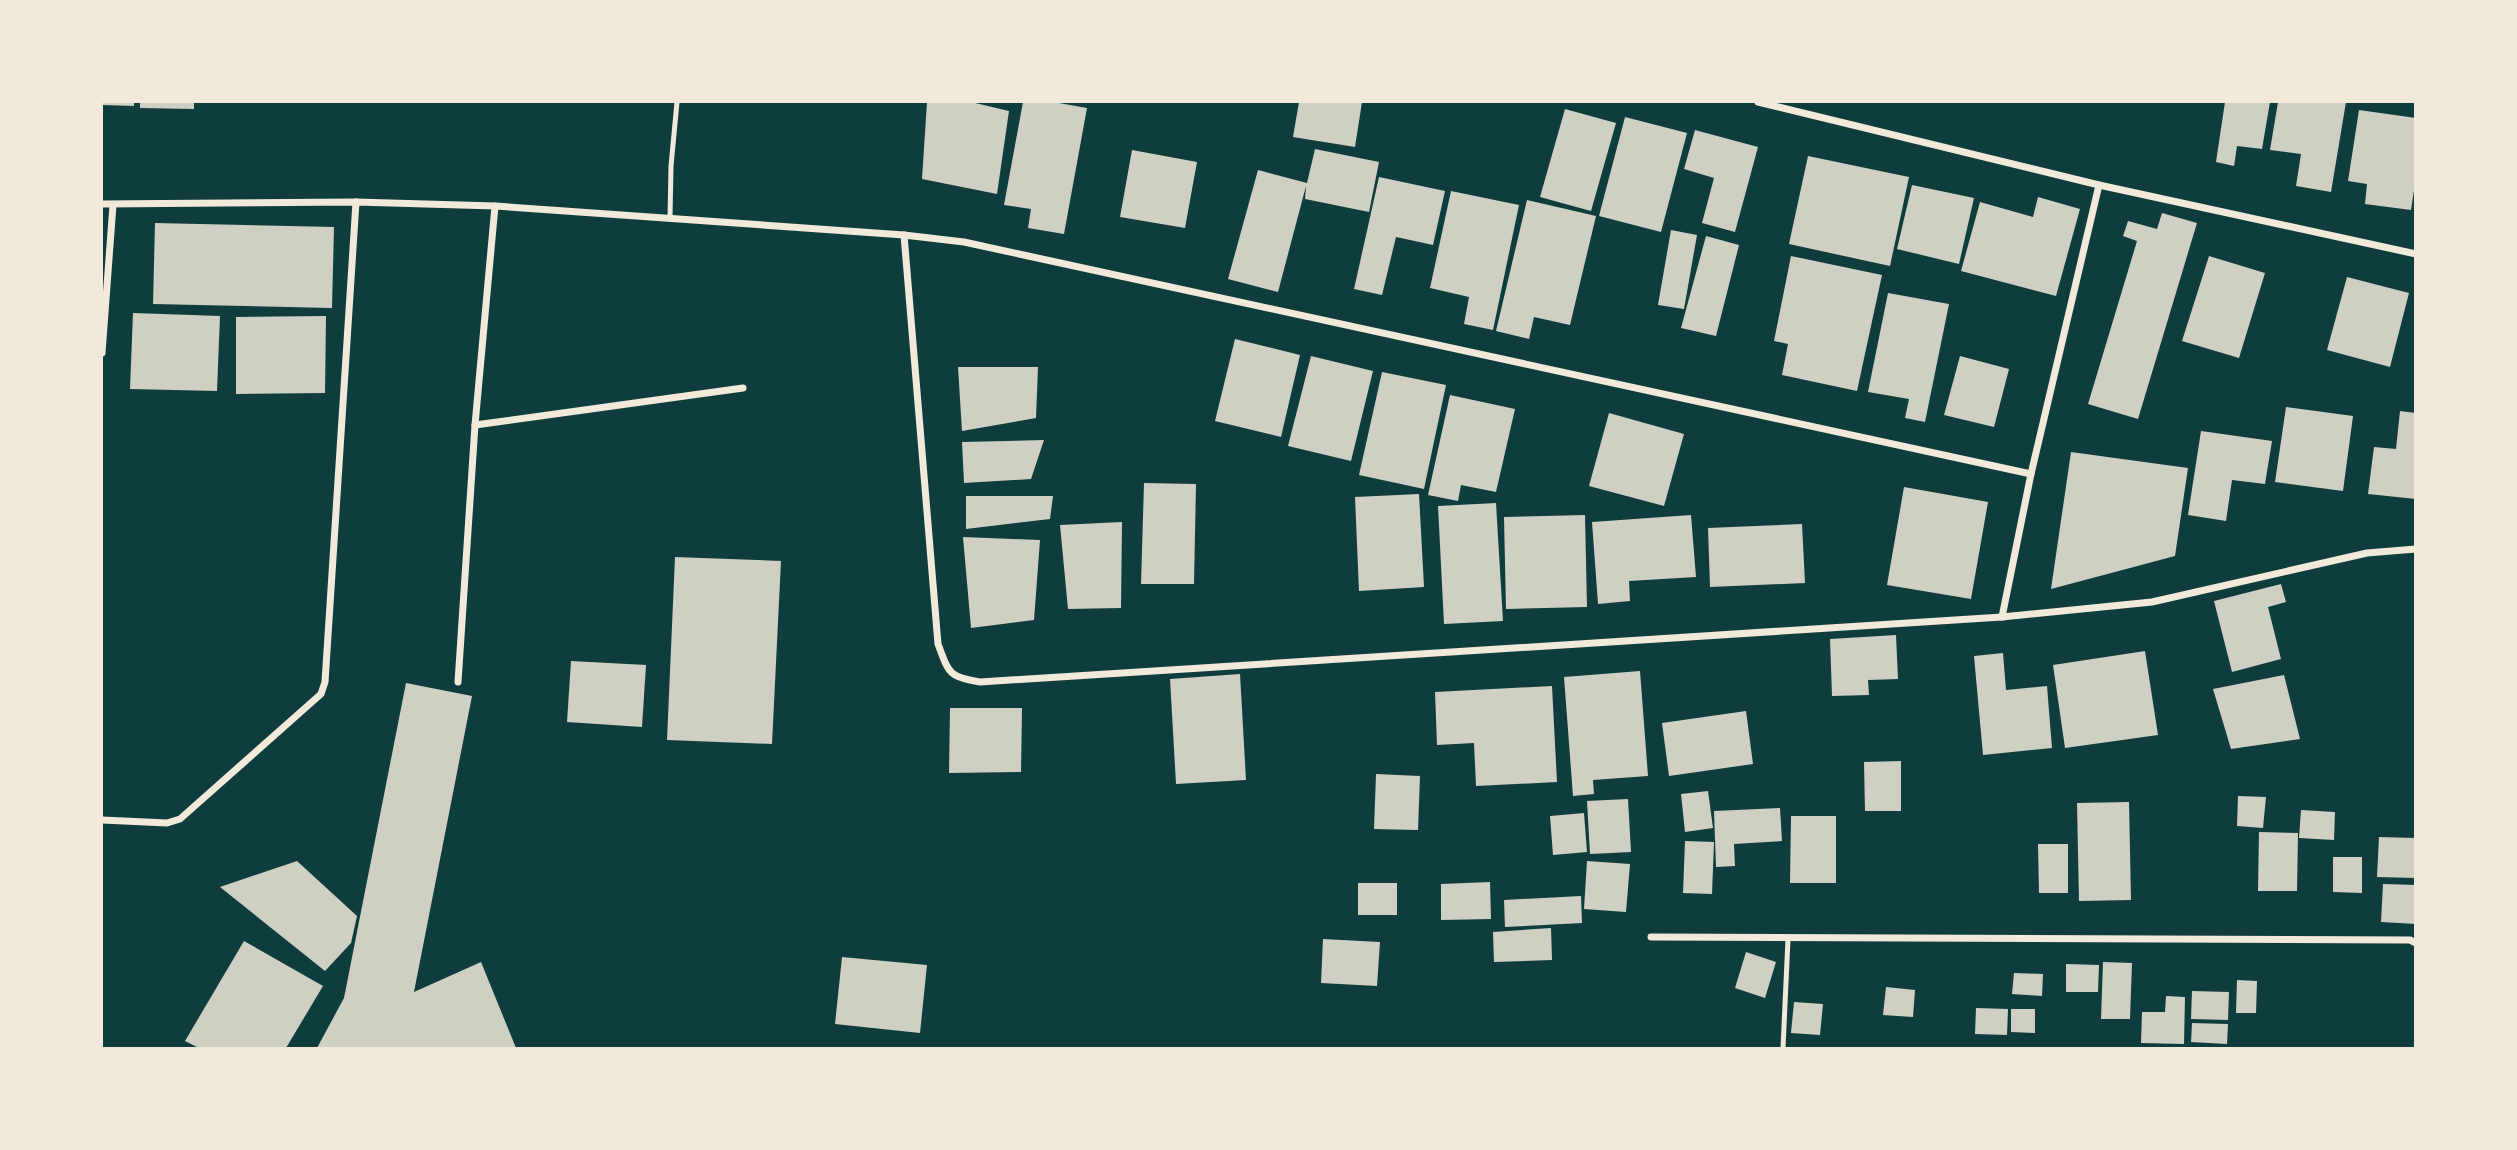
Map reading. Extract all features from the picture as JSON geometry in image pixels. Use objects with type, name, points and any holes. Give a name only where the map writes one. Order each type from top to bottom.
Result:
[{"type":"street","points":[[1758,102],[2099,185],[2416,254]]},
{"type":"street","points":[[2002,617],[2031,474],[2099,185]]},
{"type":"street","points":[[102,204],[356,202],[495,206],[670,217],[964,242],[2031,474]]},
{"type":"street","points":[[102,820],[167,823],[180,819],[321,694],[325,682],[356,202]]},
{"type":"street","points":[[102,354],[113,205]]},
{"type":"street","points":[[458,682],[475,425],[495,206]]},
{"type":"street","points":[[904,235],[938,644],[949,671],[961,679],[993,681],[2002,617],[2152,602],[2367,553],[2416,549]]},
{"type":"street","points":[[475,425],[743,388]]},
{"type":"street","points":[[1651,937],[2410,940],[2416,943]]},
{"type":"lane","points":[[670,217],[671,166],[677,102]]},
{"type":"lane","points":[[1783,1048],[1788,939]]},
{"type":"building","points":[[102,102],[134,102],[134,106],[102,105]]},
{"type":"building","points":[[140,102],[194,102],[194,109],[140,108]]},
{"type":"building","points":[[927,102],[971,102],[1009,111],[997,194],[922,179]]},
{"type":"building","points":[[1023,102],[1053,102],[1087,108],[1064,234],[1028,228],[1031,209],[1004,205]]},
{"type":"building","points":[[1299,102],[1362,102],[1355,147],[1293,137]]},
{"type":"building","points":[[2225,102],[2270,102],[2262,149],[2237,146],[2234,166],[2216,162]]},
{"type":"building","points":[[2278,102],[2346,102],[2331,192],[2296,186],[2301,154],[2270,150]]},
{"type":"building","points":[[1565,109],[1616,123],[1591,211],[1540,197]]},
{"type":"building","points":[[2359,110],[2416,118],[2416,177],[2411,210],[2365,204],[2367,184],[2348,181]]},
{"type":"building","points":[[1625,117],[1687,133],[1661,232],[1599,216]]},
{"type":"building","points":[[1695,130],[1758,147],[1735,232],[1702,223],[1714,178],[1684,169]]},
{"type":"building","points":[[1315,149],[1379,162],[1369,212],[1305,199],[1306,186],[1278,292],[1228,279],[1258,170],[1307,183]]},
{"type":"building","points":[[1132,150],[1197,162],[1185,228],[1120,217]]},
{"type":"building","points":[[1808,156],[1909,177],[1890,266],[1789,244]]},
{"type":"building","points":[[1379,177],[1445,191],[1433,245],[1396,237],[1382,295],[1354,289]]},
{"type":"building","points":[[1912,185],[1974,198],[1959,264],[1897,249]]},
{"type":"building","points":[[1451,191],[1519,205],[1493,330],[1464,324],[1469,297],[1430,288]]},
{"type":"building","points":[[2038,197],[2080,209],[2056,296],[1961,271],[1980,202],[2033,217]]},
{"type":"building","points":[[1527,200],[1596,216],[1570,325],[1534,317],[1529,339],[1496,331]]},
{"type":"building","points":[[2162,213],[2197,223],[2138,419],[2088,404],[2137,241],[2123,236],[2128,221],[2157,229]]},
{"type":"building","points":[[155,223],[334,227],[332,308],[153,304]]},
{"type":"building","points":[[1671,230],[1697,235],[1684,309],[1658,305]]},
{"type":"building","points":[[1706,236],[1739,245],[1716,336],[1681,328]]},
{"type":"building","points":[[1791,256],[1882,275],[1857,391],[1782,375],[1788,344],[1774,341]]},
{"type":"building","points":[[2209,256],[2265,273],[2239,358],[2182,341]]},
{"type":"building","points":[[2347,277],[2409,293],[2390,367],[2327,350]]},
{"type":"building","points":[[1888,293],[1949,304],[1925,422],[1905,418],[1909,399],[1868,392]]},
{"type":"building","points":[[133,313],[220,316],[217,391],[130,389]]},
{"type":"building","points":[[326,316],[325,393],[236,394],[236,317]]},
{"type":"building","points":[[1235,339],[1300,355],[1281,437],[1215,421]]},
{"type":"building","points":[[1311,356],[1373,371],[1351,461],[1288,446]]},
{"type":"building","points":[[1960,356],[2009,369],[1994,427],[1944,415]]},
{"type":"building","points":[[958,367],[1038,367],[1036,418],[962,431]]},
{"type":"building","points":[[1382,372],[1446,385],[1424,489],[1359,475]]},
{"type":"building","points":[[1450,395],[1515,409],[1496,492],[1461,485],[1458,501],[1428,495]]},
{"type":"building","points":[[2286,407],[2353,416],[2343,491],[2275,482]]},
{"type":"building","points":[[2400,411],[2416,413],[2416,499],[2368,494],[2374,447],[2396,449]]},
{"type":"building","points":[[1609,413],[1684,434],[1664,506],[1589,486]]},
{"type":"building","points":[[2201,431],[2272,441],[2265,484],[2232,480],[2226,521],[2188,515]]},
{"type":"building","points":[[1044,440],[1031,479],[964,483],[962,442]]},
{"type":"building","points":[[2071,452],[2188,468],[2175,556],[2051,589]]},
{"type":"building","points":[[1144,483],[1196,484],[1194,584],[1141,584]]},
{"type":"building","points":[[1904,487],[1988,502],[1971,599],[1887,585]]},
{"type":"building","points":[[1419,494],[1424,587],[1359,591],[1355,497]]},
{"type":"building","points":[[966,496],[1053,496],[1050,519],[966,529]]},
{"type":"building","points":[[1496,503],[1503,621],[1444,624],[1438,506]]},
{"type":"building","points":[[1585,515],[1587,607],[1506,609],[1504,517]]},
{"type":"building","points":[[1691,515],[1696,577],[1629,581],[1630,601],[1598,604],[1592,522]]},
{"type":"building","points":[[1122,522],[1121,608],[1068,609],[1060,525]]},
{"type":"building","points":[[1802,524],[1805,583],[1710,587],[1708,528]]},
{"type":"building","points":[[963,537],[1040,540],[1034,620],[971,628]]},
{"type":"building","points":[[675,557],[781,561],[772,744],[667,740]]},
{"type":"building","points":[[2281,584],[2286,602],[2268,607],[2281,659],[2232,672],[2214,601]]},
{"type":"building","points":[[1896,635],[1898,679],[1868,680],[1869,695],[1832,696],[1830,639]]},
{"type":"building","points":[[2145,651],[2158,735],[2065,748],[2053,665]]},
{"type":"building","points":[[2003,653],[2006,690],[2047,686],[2052,748],[1983,755],[1974,656]]},
{"type":"building","points":[[571,661],[646,665],[642,727],[567,722]]},
{"type":"building","points":[[1640,671],[1648,776],[1593,780],[1594,794],[1573,796],[1564,677]]},
{"type":"building","points":[[1240,674],[1246,780],[1176,784],[1170,679]]},
{"type":"building","points":[[2284,675],[2300,739],[2231,749],[2213,689]]},
{"type":"building","points":[[406,683],[472,696],[414,992],[481,962],[516,1048],[317,1048],[344,998]]},
{"type":"building","points":[[1552,686],[1557,782],[1476,786],[1474,743],[1437,745],[1435,692]]},
{"type":"building","points":[[950,708],[1022,708],[1021,772],[949,773]]},
{"type":"building","points":[[1746,711],[1753,764],[1669,776],[1662,723]]},
{"type":"building","points":[[1901,761],[1901,811],[1865,811],[1864,762]]},
{"type":"building","points":[[1376,774],[1420,776],[1418,830],[1374,829]]},
{"type":"building","points":[[1708,791],[1713,828],[1685,832],[1681,794]]},
{"type":"building","points":[[2238,796],[2266,797],[2263,828],[2237,826]]},
{"type":"building","points":[[1628,799],[1631,852],[1590,854],[1587,801]]},
{"type":"building","points":[[2129,802],[2131,900],[2079,901],[2077,803]]},
{"type":"building","points":[[1780,808],[1782,841],[1734,844],[1735,866],[1716,867],[1714,811]]},
{"type":"building","points":[[2301,810],[2335,812],[2334,840],[2299,838]]},
{"type":"building","points":[[1584,813],[1587,852],[1553,855],[1550,816]]},
{"type":"building","points":[[1791,816],[1836,816],[1836,883],[1790,883]]},
{"type":"building","points":[[2259,832],[2298,833],[2297,891],[2258,891]]},
{"type":"building","points":[[2379,837],[2416,838],[2416,878],[2377,877]]},
{"type":"building","points":[[1685,841],[1714,842],[1712,894],[1683,893]]},
{"type":"building","points":[[2038,844],[2068,844],[2068,893],[2039,893]]},
{"type":"building","points":[[2333,857],[2362,857],[2362,893],[2333,892]]},
{"type":"building","points":[[297,861],[357,916],[351,943],[325,971],[220,887]]},
{"type":"building","points":[[1587,861],[1630,864],[1626,912],[1584,909]]},
{"type":"building","points":[[1490,882],[1491,919],[1441,920],[1441,884]]},
{"type":"building","points":[[1358,883],[1397,883],[1397,915],[1358,915]]},
{"type":"building","points":[[2383,884],[2416,885],[2416,924],[2381,922]]},
{"type":"building","points":[[1581,896],[1582,923],[1505,927],[1504,900]]},
{"type":"building","points":[[1551,928],[1552,960],[1494,962],[1493,932]]},
{"type":"building","points":[[1323,939],[1380,942],[1377,986],[1321,983]]},
{"type":"building","points":[[244,941],[323,986],[286,1048],[199,1048],[185,1041]]},
{"type":"building","points":[[1746,952],[1776,962],[1765,998],[1735,988]]},
{"type":"building","points":[[842,957],[927,965],[920,1033],[835,1024]]},
{"type":"building","points":[[2103,962],[2132,963],[2130,1019],[2101,1019]]},
{"type":"building","points":[[2066,964],[2099,965],[2098,992],[2066,992]]},
{"type":"building","points":[[2014,973],[2043,974],[2042,996],[2012,994]]},
{"type":"building","points":[[2237,980],[2257,981],[2256,1013],[2236,1013]]},
{"type":"building","points":[[1886,987],[1915,990],[1913,1017],[1883,1015]]},
{"type":"building","points":[[2192,991],[2229,992],[2228,1020],[2191,1019]]},
{"type":"building","points":[[2166,996],[2185,997],[2184,1044],[2141,1043],[2142,1012],[2165,1012]]},
{"type":"building","points":[[1794,1002],[1823,1004],[1820,1035],[1791,1033]]},
{"type":"building","points":[[1976,1008],[2008,1009],[2007,1035],[1975,1034]]},
{"type":"building","points":[[2011,1009],[2035,1009],[2035,1033],[2011,1032]]},
{"type":"building","points":[[2192,1023],[2228,1024],[2227,1044],[2191,1042]]}]
